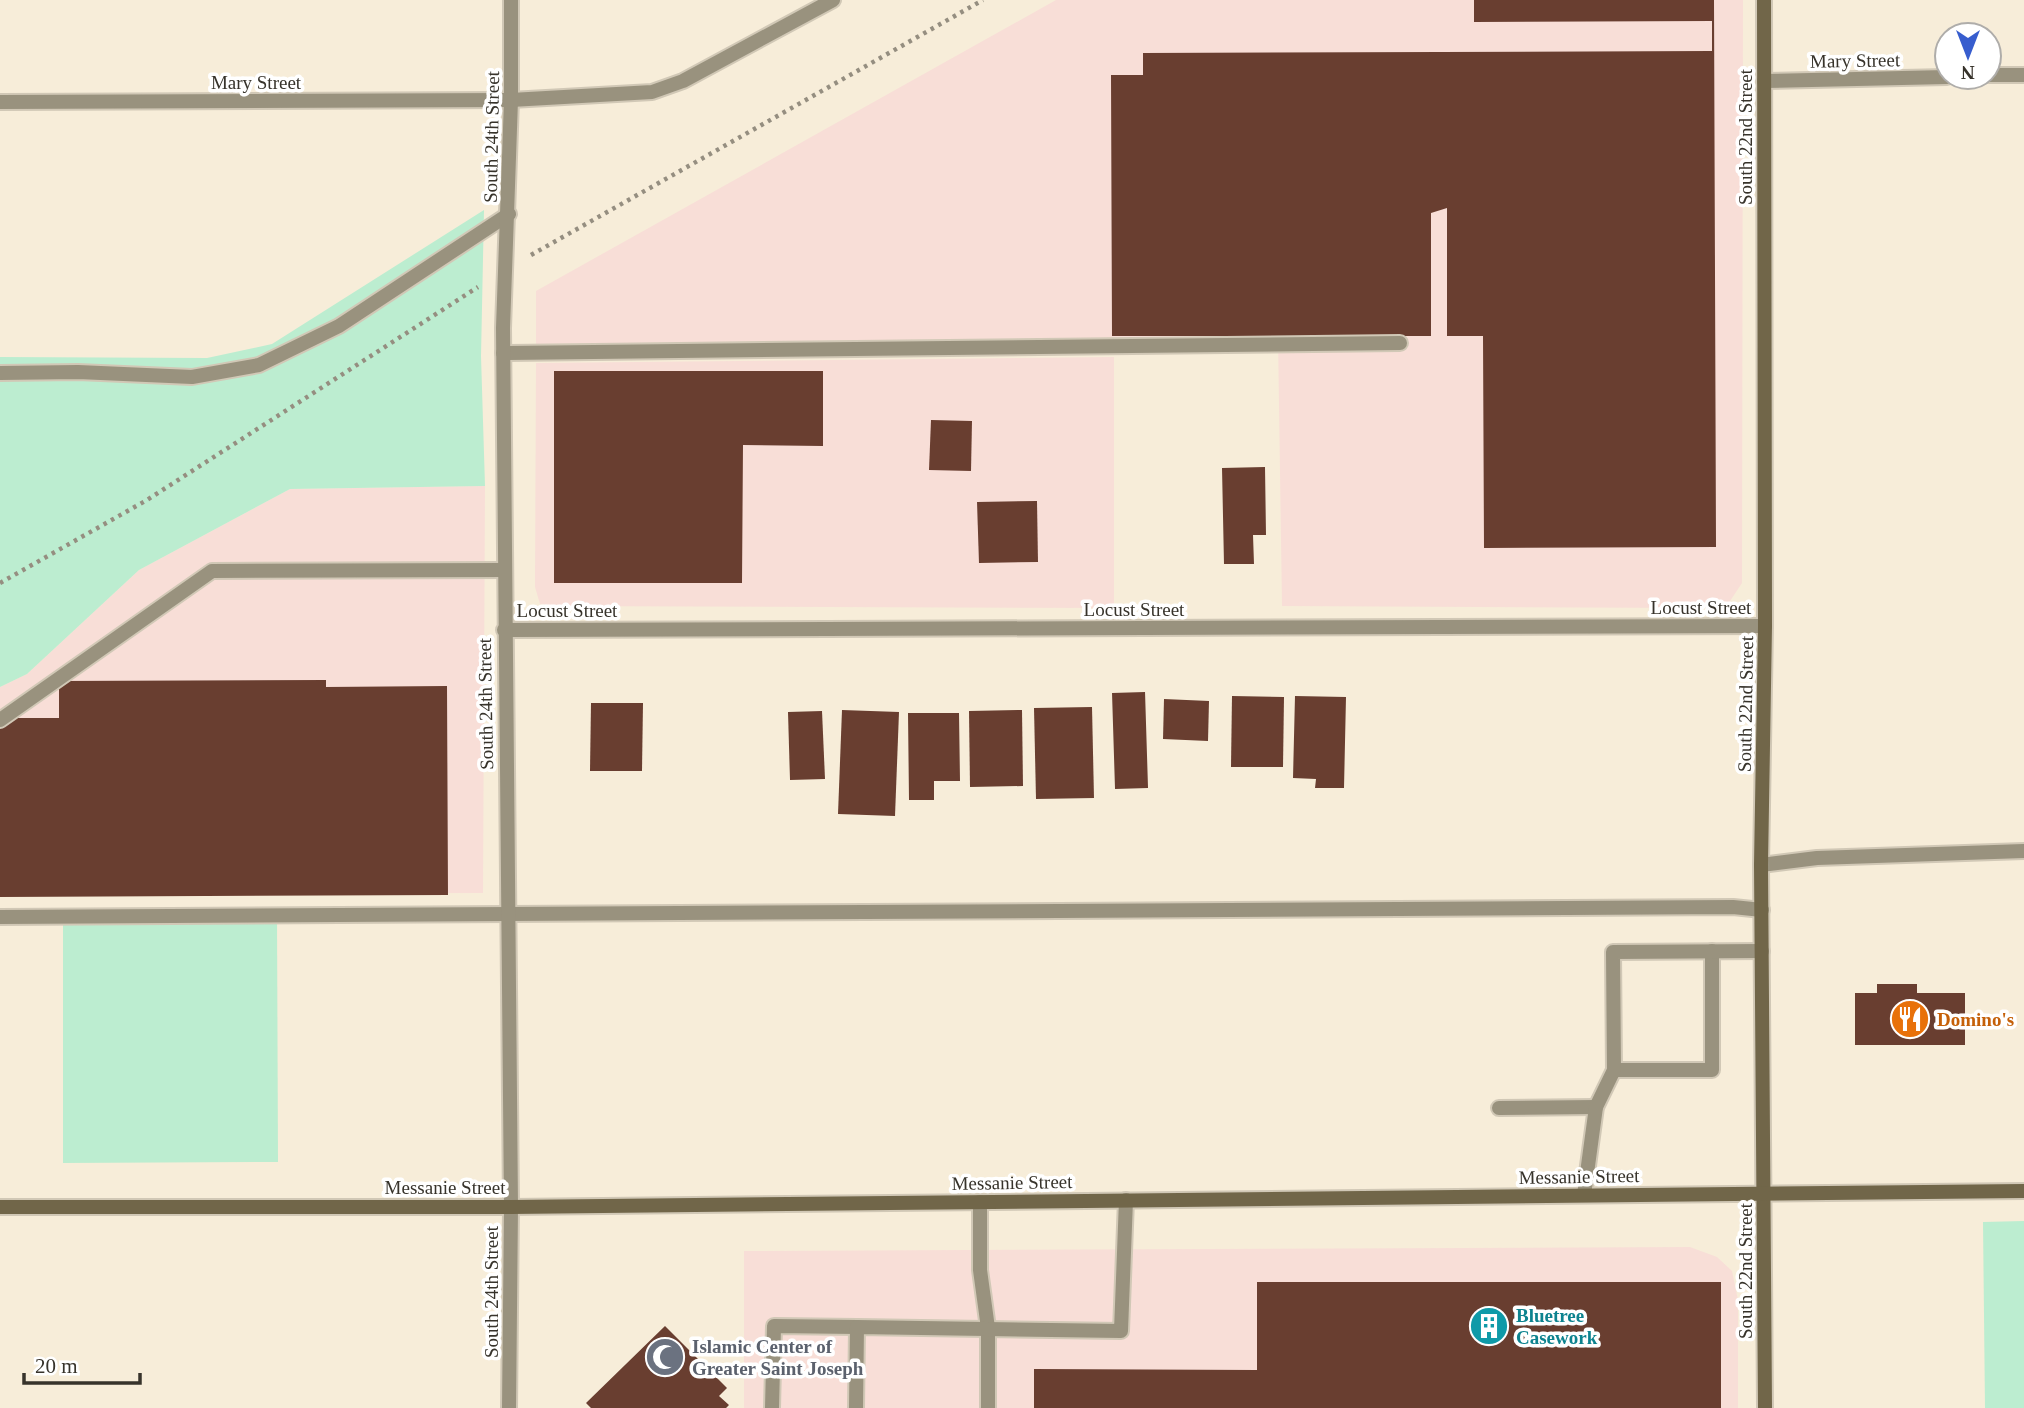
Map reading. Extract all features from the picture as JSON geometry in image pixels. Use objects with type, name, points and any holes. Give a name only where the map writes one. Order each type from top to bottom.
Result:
[{"type":"street","name":"South 24th Street","points":[[509,1408],[510,1207],[503,353],[512,100],[511,0]]},
{"type":"street","name":"Mary Street","points":[[0,102],[512,100],[653,92],[683,81],[833,0]]},
{"type":"street","name":"South 22nd Street","points":[[1764,0],[1765,626],[1761,865],[1765,1408]]},
{"type":"street","points":[[2003,75],[2024,75]]},
{"type":"street","name":"Mary Street","points":[[1764,81],[1933,76]]},
{"type":"street","points":[[0,373],[78,372],[192,377],[259,365],[339,326],[509,214]]},
{"type":"street","points":[[503,353],[1400,343]]},
{"type":"street","points":[[0,720],[212,571],[504,570]]},
{"type":"street","name":"Locust Street","points":[[504,630],[1765,626]]},
{"type":"street","points":[[1761,865],[1817,858],[2024,851]]},
{"type":"street","points":[[0,917],[1719,907],[1762,910]]},
{"type":"street","points":[[1614,1070],[1712,1070],[1712,951]]},
{"type":"street","points":[[1584,1195],[1596,1107],[1614,1070],[1614,952],[1762,951]]},
{"type":"street","points":[[1500,1108],[1596,1107]]},
{"type":"street","name":"Messanie Street","points":[[0,1207],[510,1207],[2024,1191]]},
{"type":"street","points":[[772,1408],[774,1326],[1121,1331],[1126,1200]]},
{"type":"street","points":[[980,1202],[980,1270],[988,1328],[988,1408]]},
{"type":"street","points":[[856,1408],[857,1327]]},
{"type":"path","points":[[0,583],[147,500],[506,269],[983,0]]},
{"type":"shaded area","points":[[1056,0],[1743,0],[1742,583],[1728,604],[1696,608],[1282,606],[1278,336],[536,344],[536,291]]},
{"type":"shaded area","points":[[1114,357],[1114,608],[540,604],[535,587],[536,363]]},
{"type":"shaded area","points":[[485,486],[483,893],[0,894],[0,687],[27,674],[139,570],[290,489]]},
{"type":"shaded area","points":[[1690,1247],[1717,1257],[1732,1271],[1738,1300],[1738,1408],[744,1408],[744,1251]]},
{"type":"green space","points":[[484,210],[481,356],[485,486],[290,489],[139,570],[27,674],[0,687],[0,357],[207,358],[272,344]]},
{"type":"green space","points":[[63,916],[277,916],[278,1162],[63,1163]]},
{"type":"green space","points":[[2024,1221],[2024,1408],[1985,1408],[1983,1222]]},
{"type":"building","points":[[1474,0],[1714,0],[1716,547],[1484,548],[1483,336],[1447,336],[1447,208],[1431,213],[1431,336],[1112,336],[1111,75],[1143,75],[1143,53],[1712,51],[1712,21],[1474,22]]},
{"type":"building","points":[[554,371],[823,371],[823,446],[743,445],[742,583],[554,583]]},
{"type":"building","points":[[931,420],[972,421],[971,471],[929,470]]},
{"type":"building","points":[[1265,467],[1266,535],[1253,535],[1254,564],[1224,564],[1222,468]]},
{"type":"building","points":[[1037,501],[1038,562],[979,563],[977,502]]},
{"type":"building","points":[[326,680],[326,687],[447,686],[448,895],[0,897],[0,718],[59,718],[59,681]]},
{"type":"building","points":[[1145,692],[1148,788],[1115,789],[1112,693]]},
{"type":"building","points":[[1232,696],[1284,697],[1283,767],[1231,767]]},
{"type":"building","points":[[1295,696],[1346,697],[1344,788],[1315,788],[1316,779],[1293,778]]},
{"type":"building","points":[[1164,699],[1209,701],[1208,741],[1163,739]]},
{"type":"building","points":[[591,703],[643,703],[642,771],[590,771]]},
{"type":"building","points":[[1092,707],[1094,798],[1036,799],[1034,708]]},
{"type":"building","points":[[842,710],[899,712],[895,816],[838,814]]},
{"type":"building","points":[[1022,710],[1023,786],[970,787],[969,711]]},
{"type":"building","points":[[822,711],[825,779],[790,780],[788,712]]},
{"type":"building","points":[[908,713],[959,713],[960,781],[934,781],[934,800],[909,800]]},
{"type":"building","name":"Domino's","points":[[1877,984],[1917,984],[1917,993],[1965,993],[1965,1045],[1855,1045],[1855,993],[1877,993]]},
{"type":"building","name":"Bluetree Casework","points":[[1257,1282],[1721,1282],[1721,1408],[1034,1408],[1034,1369],[1257,1370]]},
{"type":"building","name":"Islamic Center of Greater Saint Joseph","points":[[665,1326],[727,1388],[719,1396],[729,1405],[726,1408],[591,1408],[586,1403]]},
{"type":"place","name":"Domino's","points":[[1910,1019]]},
{"type":"place","name":"Bluetree Casework","points":[[1489,1326]]},
{"type":"place","name":"Islamic Center of Greater Saint Joseph","points":[[665,1357]]}]
